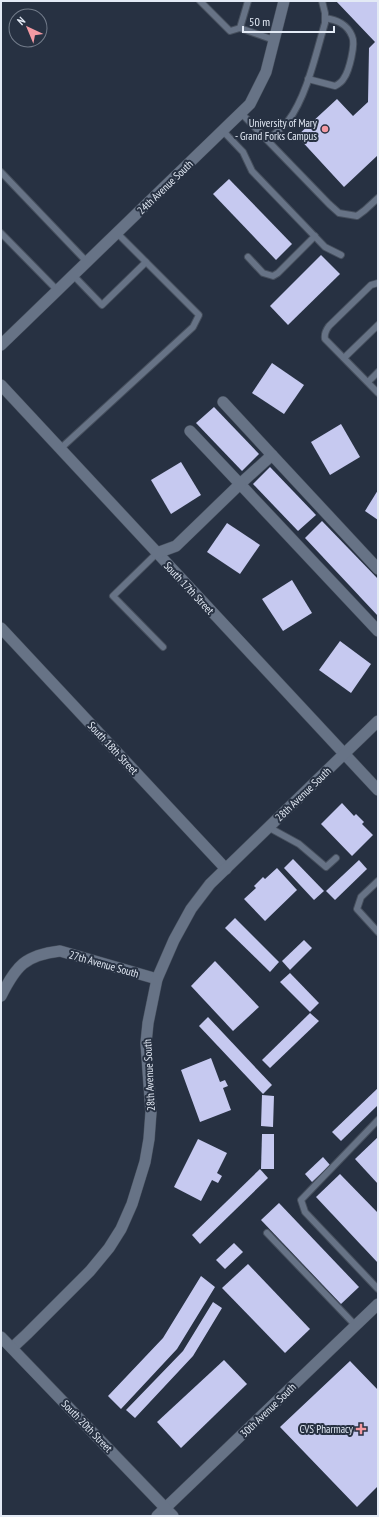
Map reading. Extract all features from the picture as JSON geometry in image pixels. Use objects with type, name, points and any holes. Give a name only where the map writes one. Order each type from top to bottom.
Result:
[{"type":"street","name":"24th Avenue South","points":[[1,345],[250,104],[266,72],[284,1]]},
{"type":"street","name":"South 17th Street","points":[[1,385],[378,790]]},
{"type":"street","points":[[223,402],[378,568]]},
{"type":"street","points":[[190,431],[378,631]]},
{"type":"street","points":[[157,553],[176,546],[272,455]]},
{"type":"street","name":"South 18th Street","points":[[1,628],[226,869]]},
{"type":"street","name":"28th Avenue South","points":[[12,1348],[90,1271],[109,1248],[121,1229],[132,1204],[145,1162],[151,1112],[146,1043],[148,1023],[157,979],[174,940],[191,910],[210,884],[378,721]]},
{"type":"street","name":"27th Avenue South","points":[[1,996],[12,974],[29,958],[44,953],[60,951],[157,979]]},
{"type":"street","name":"30th Avenue South","points":[[157,1516],[169,1512],[355,1325],[378,1304]]},
{"type":"street","name":"South 20th Street","points":[[1,1337],[169,1512]]},
{"type":"lane","points":[[200,1],[230,31],[240,28],[274,40]]},
{"type":"lane","points":[[240,28],[248,1]]},
{"type":"lane","points":[[268,140],[287,122],[291,116],[308,79],[326,14],[322,1]]},
{"type":"lane","points":[[308,79],[335,86],[344,78],[348,68],[354,42],[352,36],[342,23],[325,18]]},
{"type":"lane","points":[[241,113],[339,213],[357,216],[378,198]]},
{"type":"lane","points":[[223,130],[243,152],[252,171],[325,247],[341,255]]},
{"type":"lane","points":[[1,172],[87,262]]},
{"type":"lane","points":[[1,233],[57,290]]},
{"type":"lane","points":[[60,449],[193,327],[199,315],[117,233]]},
{"type":"lane","points":[[248,257],[263,273],[273,276],[315,236]]},
{"type":"lane","points":[[73,275],[102,305],[146,262]]},
{"type":"lane","points":[[378,283],[371,285],[329,326],[325,332],[325,339],[378,393]]},
{"type":"lane","points":[[344,358],[378,325]]},
{"type":"lane","points":[[368,382],[378,372]]},
{"type":"lane","points":[[157,553],[113,596],[163,647]]},
{"type":"lane","points":[[268,828],[299,844],[326,867],[336,858]]},
{"type":"lane","points":[[378,881],[361,897],[357,909],[378,932]]},
{"type":"lane","points":[[378,1120],[301,1200],[305,1212],[378,1289]]},
{"type":"lane","points":[[267,1233],[355,1325]]},
{"type":"building","points":[[336,1],[376,1],[378,3],[378,155],[344,187],[297,136],[337,99],[353,116],[368,102],[369,48],[375,42]]},
{"type":"building","points":[[229,179],[292,244],[276,260],[213,194]]},
{"type":"building","points":[[321,255],[340,274],[288,325],[270,306]]},
{"type":"building","points":[[272,363],[304,385],[284,414],[252,393]]},
{"type":"building","points":[[214,407],[259,454],[242,471],[196,423]]},
{"type":"building","points":[[341,424],[360,457],[330,475],[311,442]]},
{"type":"building","points":[[181,462],[201,495],[171,514],[151,480]]},
{"type":"building","points":[[270,467],[316,515],[298,531],[253,484]]},
{"type":"building","points":[[378,490],[378,520],[365,511]]},
{"type":"building","points":[[322,521],[378,579],[378,616],[305,538]]},
{"type":"building","points":[[227,523],[260,545],[240,574],[207,552]]},
{"type":"building","points":[[292,580],[312,613],[283,631],[262,599]]},
{"type":"building","points":[[340,641],[371,664],[351,693],[319,670]]},
{"type":"building","points":[[342,803],[354,816],[356,814],[364,822],[362,824],[373,835],[352,856],[321,824]]},
{"type":"building","points":[[293,859],[324,891],[314,900],[284,868]]},
{"type":"building","points":[[359,860],[367,869],[335,900],[326,891]]},
{"type":"building","points":[[277,868],[297,890],[265,921],[244,899],[256,888],[254,886],[263,877],[265,879]]},
{"type":"building","points":[[235,918],[279,962],[270,972],[225,928]]},
{"type":"building","points":[[304,940],[312,948],[290,970],[282,961]]},
{"type":"building","points":[[215,961],[259,1007],[233,1031],[191,986]]},
{"type":"building","points":[[290,973],[319,1003],[310,1012],[280,982]]},
{"type":"building","points":[[310,1013],[319,1021],[270,1068],[262,1060]]},
{"type":"building","points":[[208,1017],[272,1085],[263,1094],[199,1026]]},
{"type":"building","points":[[211,1058],[220,1082],[225,1080],[228,1086],[223,1088],[231,1110],[200,1122],[181,1070]]},
{"type":"building","points":[[378,1088],[378,1105],[341,1141],[332,1132]]},
{"type":"building","points":[[262,1095],[274,1096],[273,1127],[261,1126]]},
{"type":"building","points":[[262,1134],[274,1134],[274,1169],[261,1169]]},
{"type":"building","points":[[378,1137],[378,1184],[355,1159]]},
{"type":"building","points":[[198,1139],[227,1153],[217,1173],[222,1176],[218,1183],[212,1180],[201,1201],[174,1187]]},
{"type":"building","points":[[323,1157],[330,1165],[312,1182],[305,1174]]},
{"type":"building","points":[[260,1169],[268,1178],[200,1244],[192,1235]]},
{"type":"building","points":[[340,1174],[378,1213],[378,1263],[316,1197]]},
{"type":"building","points":[[279,1203],[359,1287],[341,1304],[261,1220]]},
{"type":"building","points":[[234,1243],[243,1252],[225,1269],[216,1260]]},
{"type":"building","points":[[248,1264],[310,1329],[285,1353],[222,1288]]},
{"type":"building","points":[[201,1276],[215,1287],[177,1349],[121,1409],[108,1396],[163,1338]]},
{"type":"building","points":[[213,1302],[222,1308],[193,1356],[135,1418],[126,1410],[183,1351]]},
{"type":"building","points":[[224,1360],[247,1384],[181,1448],[157,1422]]},
{"type":"building","name":"CVS Pharmacy","points":[[350,1361],[378,1390],[378,1488],[377,1487],[357,1507],[280,1427]]},
{"type":"place","name":"University of Mary - Grand Forks Campus","points":[[325,129]]},
{"type":"place","name":"CVS Pharmacy","points":[[361,1429]]}]
